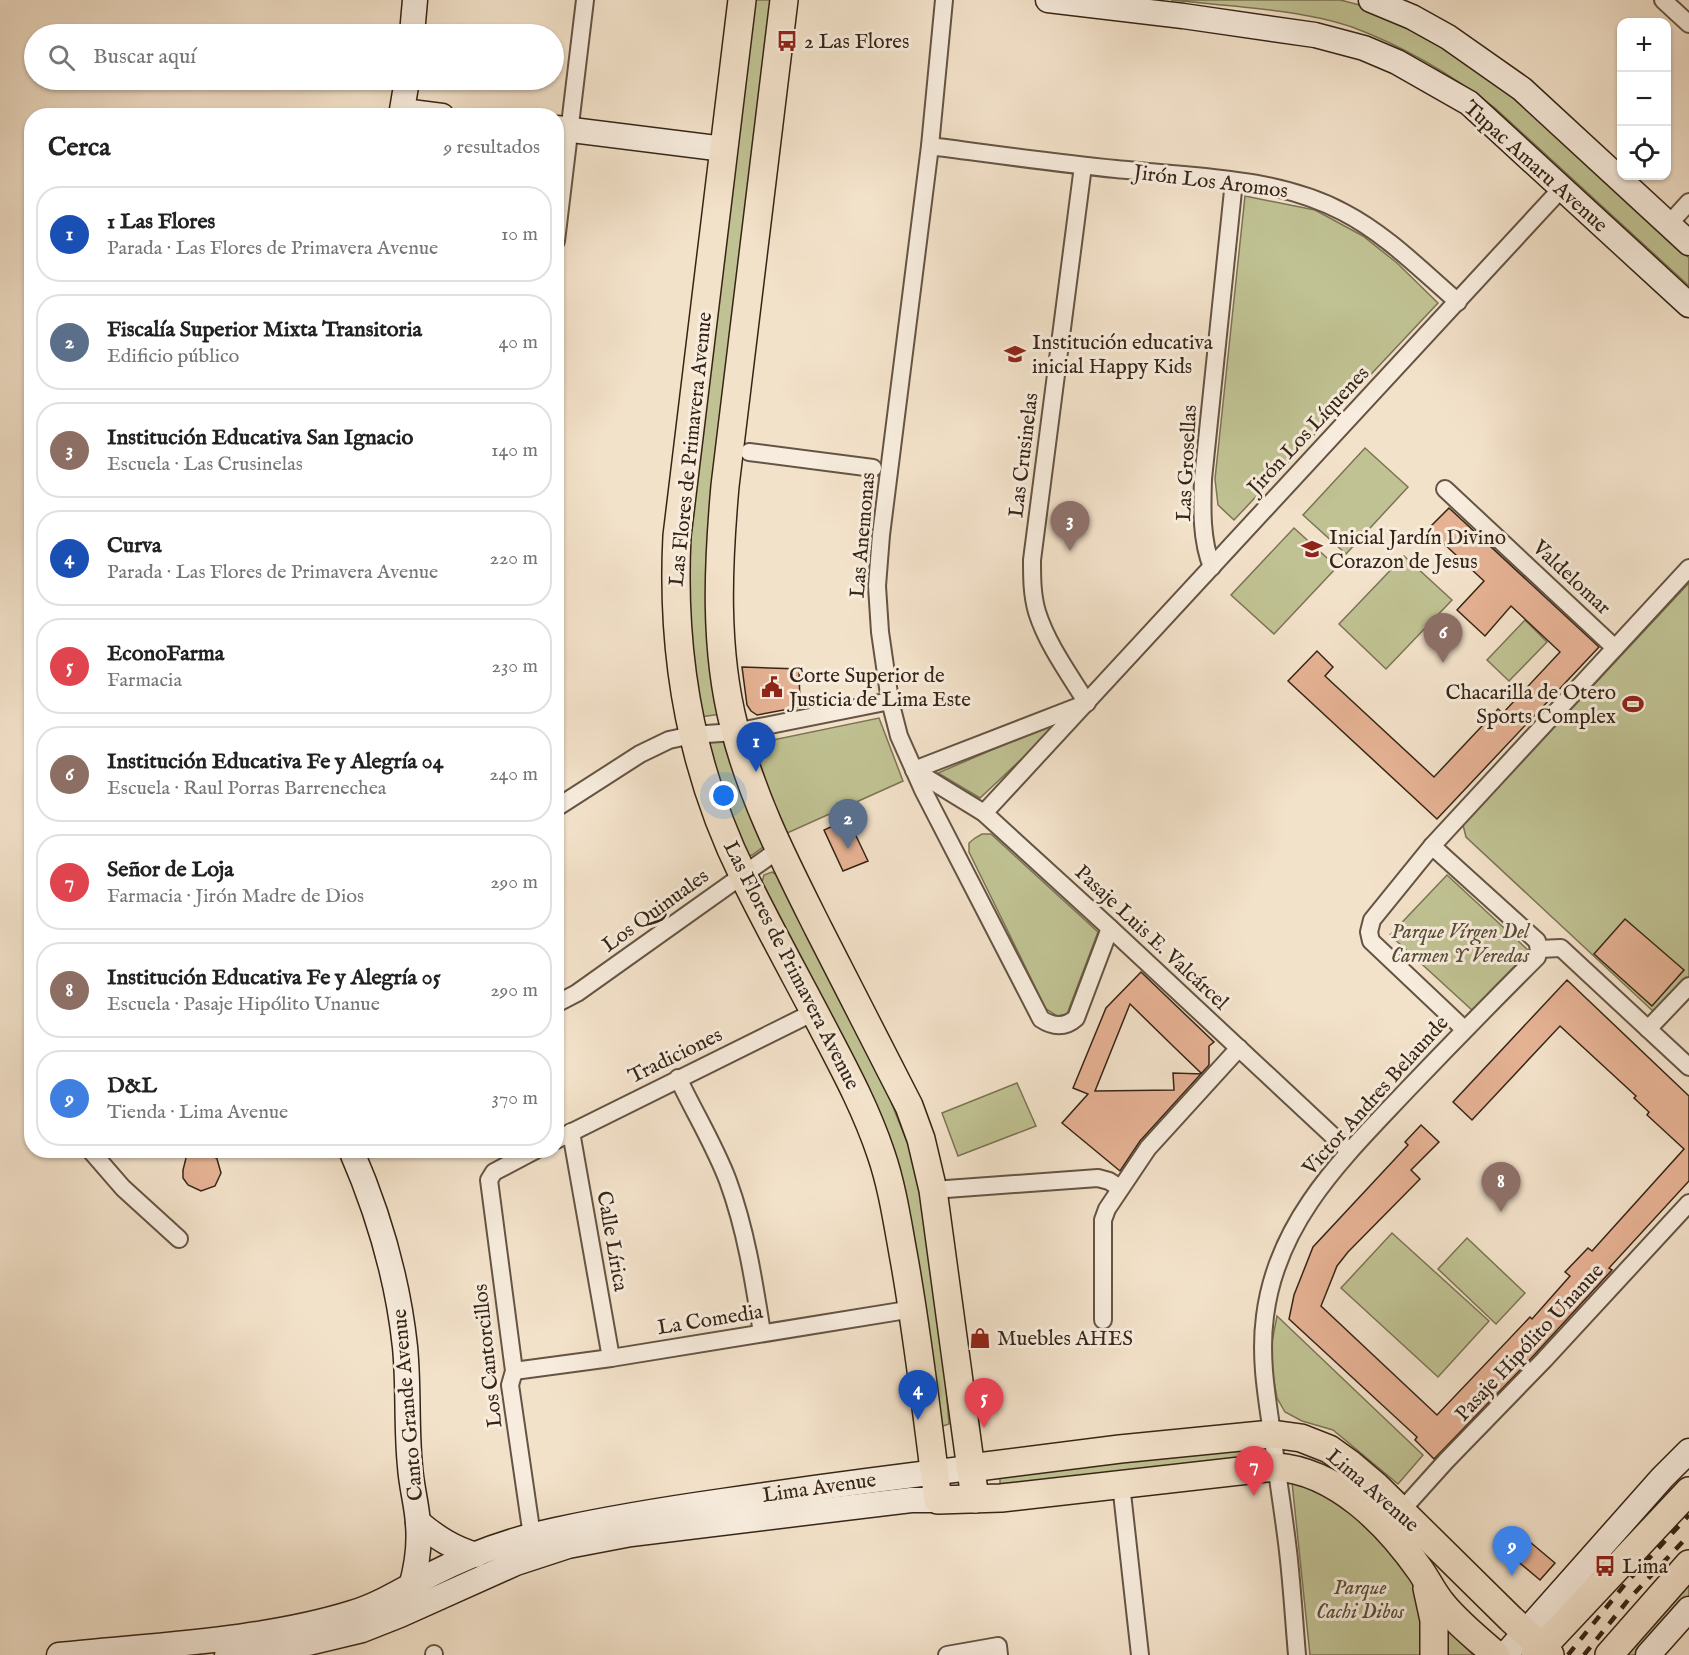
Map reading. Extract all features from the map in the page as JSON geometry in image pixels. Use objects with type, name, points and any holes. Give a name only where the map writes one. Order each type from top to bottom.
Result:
[{"type":"main road","points":[[413,24],[415,0]]},
{"type":"main road","name":"Las Flores de Primavera Avenue","points":[[742,0],[676,545],[677,641],[692,735],[704,776],[743,874],[863,1105],[882,1156],[894,1204],[913,1309],[938,1500]]},
{"type":"main road","name":"Las Flores de Primavera Avenue","points":[[784,0],[726,474],[719,580],[723,658],[735,732],[750,781],[778,850],[909,1106],[921,1139],[933,1190],[975,1498]]},
{"type":"main road","name":"Tupac Amaru Avenue","points":[[1048,0],[1284,30],[1342,41],[1397,62],[1469,103],[1689,305]]},
{"type":"main road","points":[[1371,0],[1412,17],[1448,37],[1522,89],[1567,133],[1689,243]]},
{"type":"main road","points":[[403,108],[405,90]]},
{"type":"main road","points":[[564,129],[724,149]]},
{"type":"main road","name":"Canto Grande Avenue","points":[[354,1158],[375,1212],[399,1307],[405,1348],[410,1465],[419,1545],[411,1587]]},
{"type":"main road","name":"Lima Avenue","points":[[227,1655],[308,1643],[362,1630],[400,1615],[532,1536],[555,1530],[675,1508],[934,1472],[1120,1449],[1272,1434],[1301,1438],[1329,1449],[1350,1464],[1401,1511],[1538,1647]]},
{"type":"main road","points":[[1538,1647],[1689,1451]]},
{"type":"main road","name":"Lima Avenue","points":[[59,1655],[208,1639],[317,1622],[385,1601],[439,1571],[631,1534],[910,1500],[1001,1498],[1276,1467],[1300,1470],[1320,1478],[1340,1489],[1358,1503],[1392,1537],[1425,1578],[1440,1602],[1496,1655]]},
{"type":"main road","points":[[1505,1655],[1538,1647],[1689,1491]]},
{"type":"main road","name":"Canto Grande Avenue","points":[[418,1522],[436,1538],[482,1564]]},
{"type":"main road","points":[[1609,1655],[1689,1564]]},
{"type":"main road","points":[[1425,1578],[1434,1620],[1434,1655]]},
{"type":"main road","points":[[1648,1655],[1689,1609]]},
{"type":"street","name":"Las Anemonas","points":[[944,0],[930,146],[881,535],[877,586],[884,666],[890,701],[899,736],[914,770],[1041,1019],[1049,1024],[1061,1026],[1071,1024],[1076,1018],[1110,927]]},
{"type":"street","points":[[1664,0],[1689,24]]},
{"type":"street","points":[[564,123],[583,3]]},
{"type":"street","name":"Jirón Los Aromos","points":[[930,146],[1083,166],[1234,181],[1296,192],[1344,212],[1381,237],[1458,302]]},
{"type":"street","name":"Las Crusinelas","points":[[1083,166],[1034,549],[1032,590],[1037,612],[1049,640],[1087,703]]},
{"type":"street","name":"Las Grosellas","points":[[1212,567],[1203,526],[1203,479],[1234,181]]},
{"type":"street","name":"Jirón Los Líquenes","points":[[984,813],[1562,188]]},
{"type":"street","points":[[1669,224],[1689,202]]},
{"type":"street","points":[[749,452],[873,468]]},
{"type":"street","name":"Valdelomar","points":[[1445,489],[1614,648]]},
{"type":"street","points":[[1464,1029],[1371,941],[1372,920],[1432,846],[1689,568]]},
{"type":"street","points":[[564,803],[640,754],[669,740],[692,735],[735,732],[890,701]]},
{"type":"street","name":"Jirón Los Líquenes","points":[[914,770],[1087,703]]},
{"type":"street","name":"Pasaje Luis E. Valcárcel","points":[[914,770],[984,813],[1110,927],[1349,1151]]},
{"type":"street","points":[[1432,846],[1537,940],[1539,949],[1561,948],[1689,1067]]},
{"type":"street","name":"Los Quinuales","points":[[564,1000],[577,993],[778,850]]},
{"type":"street","name":"Victor Andres Belaunde","points":[[1297,1655],[1288,1551],[1264,1385],[1263,1350],[1270,1284],[1282,1249],[1300,1215],[1349,1151],[1464,1029],[1537,957],[1539,949]]},
{"type":"street","points":[[1648,1029],[1689,986]]},
{"type":"street","name":"Tradiciones","points":[[564,1136],[814,1012]]},
{"type":"street","points":[[1103,1320],[1103,1220],[1107,1209],[1148,1148],[1239,1048]]},
{"type":"street","points":[[678,1078],[728,1179],[741,1219],[754,1278],[762,1333]]},
{"type":"street","name":"Calle Lírica","points":[[564,1136],[610,1358]]},
{"type":"street","points":[[97,1158],[123,1188],[179,1239]]},
{"type":"street","name":"Los Cantorcillos","points":[[521,1158],[494,1172],[489,1180],[489,1187],[514,1371],[510,1385],[532,1536]]},
{"type":"street","points":[[933,1190],[1098,1178],[1109,1181],[1120,1188]]},
{"type":"street","name":"Pasaje Hipólito Unanue","points":[[1401,1511],[1689,1203]]},
{"type":"street","name":"La Comedia","points":[[514,1371],[610,1358],[913,1309]]},
{"type":"street","points":[[1121,1484],[1140,1655]]},
{"type":"street","points":[[947,1655],[998,1651]]},
{"type":"green space","points":[[754,0],[776,0],[720,446],[721,714],[700,717],[692,686],[687,543]]},
{"type":"green space","points":[[1171,0],[1340,0],[1374,10],[1439,42],[1500,86],[1529,111],[1689,258],[1689,286],[1495,108],[1426,62],[1390,43],[1332,21],[1263,9]]},
{"type":"green space","points":[[1245,196],[1315,210],[1363,236],[1397,263],[1438,303],[1234,520],[1218,505],[1215,479]]},
{"type":"green space","points":[[1365,448],[1408,487],[1346,554],[1303,515]]},
{"type":"green space","points":[[1294,528],[1337,567],[1274,634],[1231,595]]},
{"type":"green space","points":[[1404,556],[1452,600],[1386,669],[1339,624]]},
{"type":"green space","name":"Chacarilla de Otero Sports Complex","points":[[1689,583],[1689,977],[1655,1013],[1466,837],[1463,825]]},
{"type":"green space","points":[[1525,620],[1547,642],[1509,681],[1487,660]]},
{"type":"green space","points":[[879,718],[903,781],[785,834],[753,744]]},
{"type":"green space","points":[[1064,719],[980,798],[938,773]]},
{"type":"green space","points":[[726,741],[762,842],[763,847],[752,855],[746,856],[706,746]]},
{"type":"green space","points":[[982,834],[991,834],[1098,932],[1067,1014],[1057,1016],[1046,1009],[969,852],[969,843]]},
{"type":"green space","points":[[772,872],[780,877],[874,1060],[914,1159],[922,1192],[944,1365],[949,1424],[940,1427],[914,1238],[897,1161],[888,1134],[856,1064],[762,882],[764,875]]},
{"type":"green space","name":"Parque Vírgen Del Carmen Y Veredas","points":[[1447,875],[1529,951],[1473,1011],[1390,935]]},
{"type":"green space","points":[[1017,1083],[1036,1126],[958,1156],[942,1113]]},
{"type":"green space","points":[[1392,1233],[1489,1321],[1438,1377],[1341,1288]]},
{"type":"green space","points":[[1467,1238],[1525,1293],[1496,1324],[1438,1269]]},
{"type":"green space","points":[[1277,1316],[1423,1455],[1398,1484],[1333,1430],[1302,1421],[1285,1412],[1277,1398],[1272,1371],[1272,1342]]},
{"type":"green space","points":[[1256,1446],[1259,1454],[1258,1460],[1002,1488],[1000,1484],[1000,1474]]},
{"type":"green space","name":"Parque Cachi Dibos","points":[[1292,1482],[1337,1504],[1363,1524],[1409,1573],[1418,1588],[1421,1599],[1422,1655],[1310,1655]]},
{"type":"green space","points":[[1689,1576],[1689,1597],[1637,1655],[1619,1655]]},
{"type":"green space","points":[[1446,1627],[1473,1655],[1443,1655]]},
{"type":"building","points":[[1449,508],[1599,647],[1437,819],[1288,681],[1317,651],[1333,667],[1325,676],[1434,777],[1498,709],[1503,713],[1560,652],[1511,606],[1485,636],[1457,610],[1484,581],[1428,529]]},
{"type":"building","name":"Corte Superior de Justicia de Lima Este","points":[[742,667],[799,669],[800,707],[757,715],[751,711],[747,705]]},
{"type":"building","points":[[848,819],[868,861],[843,871],[824,830]]},
{"type":"building","points":[[1625,919],[1684,970],[1652,1006],[1594,954]]},
{"type":"building","points":[[1141,972],[1214,1042],[1209,1046],[1209,1065],[1201,1073],[1130,1004],[1095,1091],[1174,1090],[1173,1073],[1201,1074],[1140,1141],[1120,1171],[1062,1123],[1088,1094],[1073,1088],[1106,1008]]},
{"type":"building","points":[[1567,980],[1689,1096],[1689,1181],[1609,1268],[1612,1270],[1525,1365],[1434,1459],[1415,1440],[1417,1437],[1289,1319],[1294,1295],[1313,1247],[1408,1145],[1405,1142],[1421,1125],[1439,1142],[1411,1170],[1420,1179],[1337,1266],[1321,1306],[1437,1415],[1530,1317],[1532,1319],[1570,1276],[1565,1272],[1588,1248],[1592,1251],[1684,1149],[1647,1115],[1649,1112],[1634,1098],[1636,1096],[1560,1026],[1472,1120],[1453,1102]]},
{"type":"building","points":[[186,1158],[216,1158],[221,1173],[215,1186],[201,1191],[188,1185],[183,1178]]},
{"type":"building","points":[[1530,1542],[1555,1563],[1540,1580],[1515,1559]]},
{"type":"railway","points":[[1568,1655],[1626,1583],[1689,1515]]},
{"type":"railway","points":[[1584,1655],[1629,1599],[1689,1535]]},
{"type":"place","name":"2 Las Flores","points":[[787,41]]},
{"type":"place","name":"Institución educativa inicial Happy Kids","points":[[1015,354]]},
{"type":"place","name":"Inicial Jardín Divino Corazon de Jesus","points":[[1312,549]]},
{"type":"place","name":"Institución Educativa San Ignacio","points":[[1070,551]]},
{"type":"place","name":"Institución Educativa Fe y Alegría 04","points":[[1443,663]]},
{"type":"place","name":"Corte Superior de Justicia de Lima Este","points":[[772,687]]},
{"type":"place","name":"Chacarilla de Otero Sports Complex","points":[[1633,704]]},
{"type":"place","name":"1 Las Flores","points":[[756,772]]},
{"type":"place","name":"Fiscalía Superior Mixta Transitoria","points":[[848,849]]},
{"type":"place","name":"Institución Educativa Fe y Alegría 05","points":[[1501,1212]]},
{"type":"place","name":"Muebles AHES","points":[[980,1338]]},
{"type":"place","name":"Curva","points":[[918,1420]]},
{"type":"place","name":"EconoFarma","points":[[984,1428]]},
{"type":"place","name":"Señor de Loja","points":[[1254,1496]]},
{"type":"place","name":"Lima","points":[[1605,1566]]},
{"type":"place","name":"D&L","points":[[1512,1576]]}]
